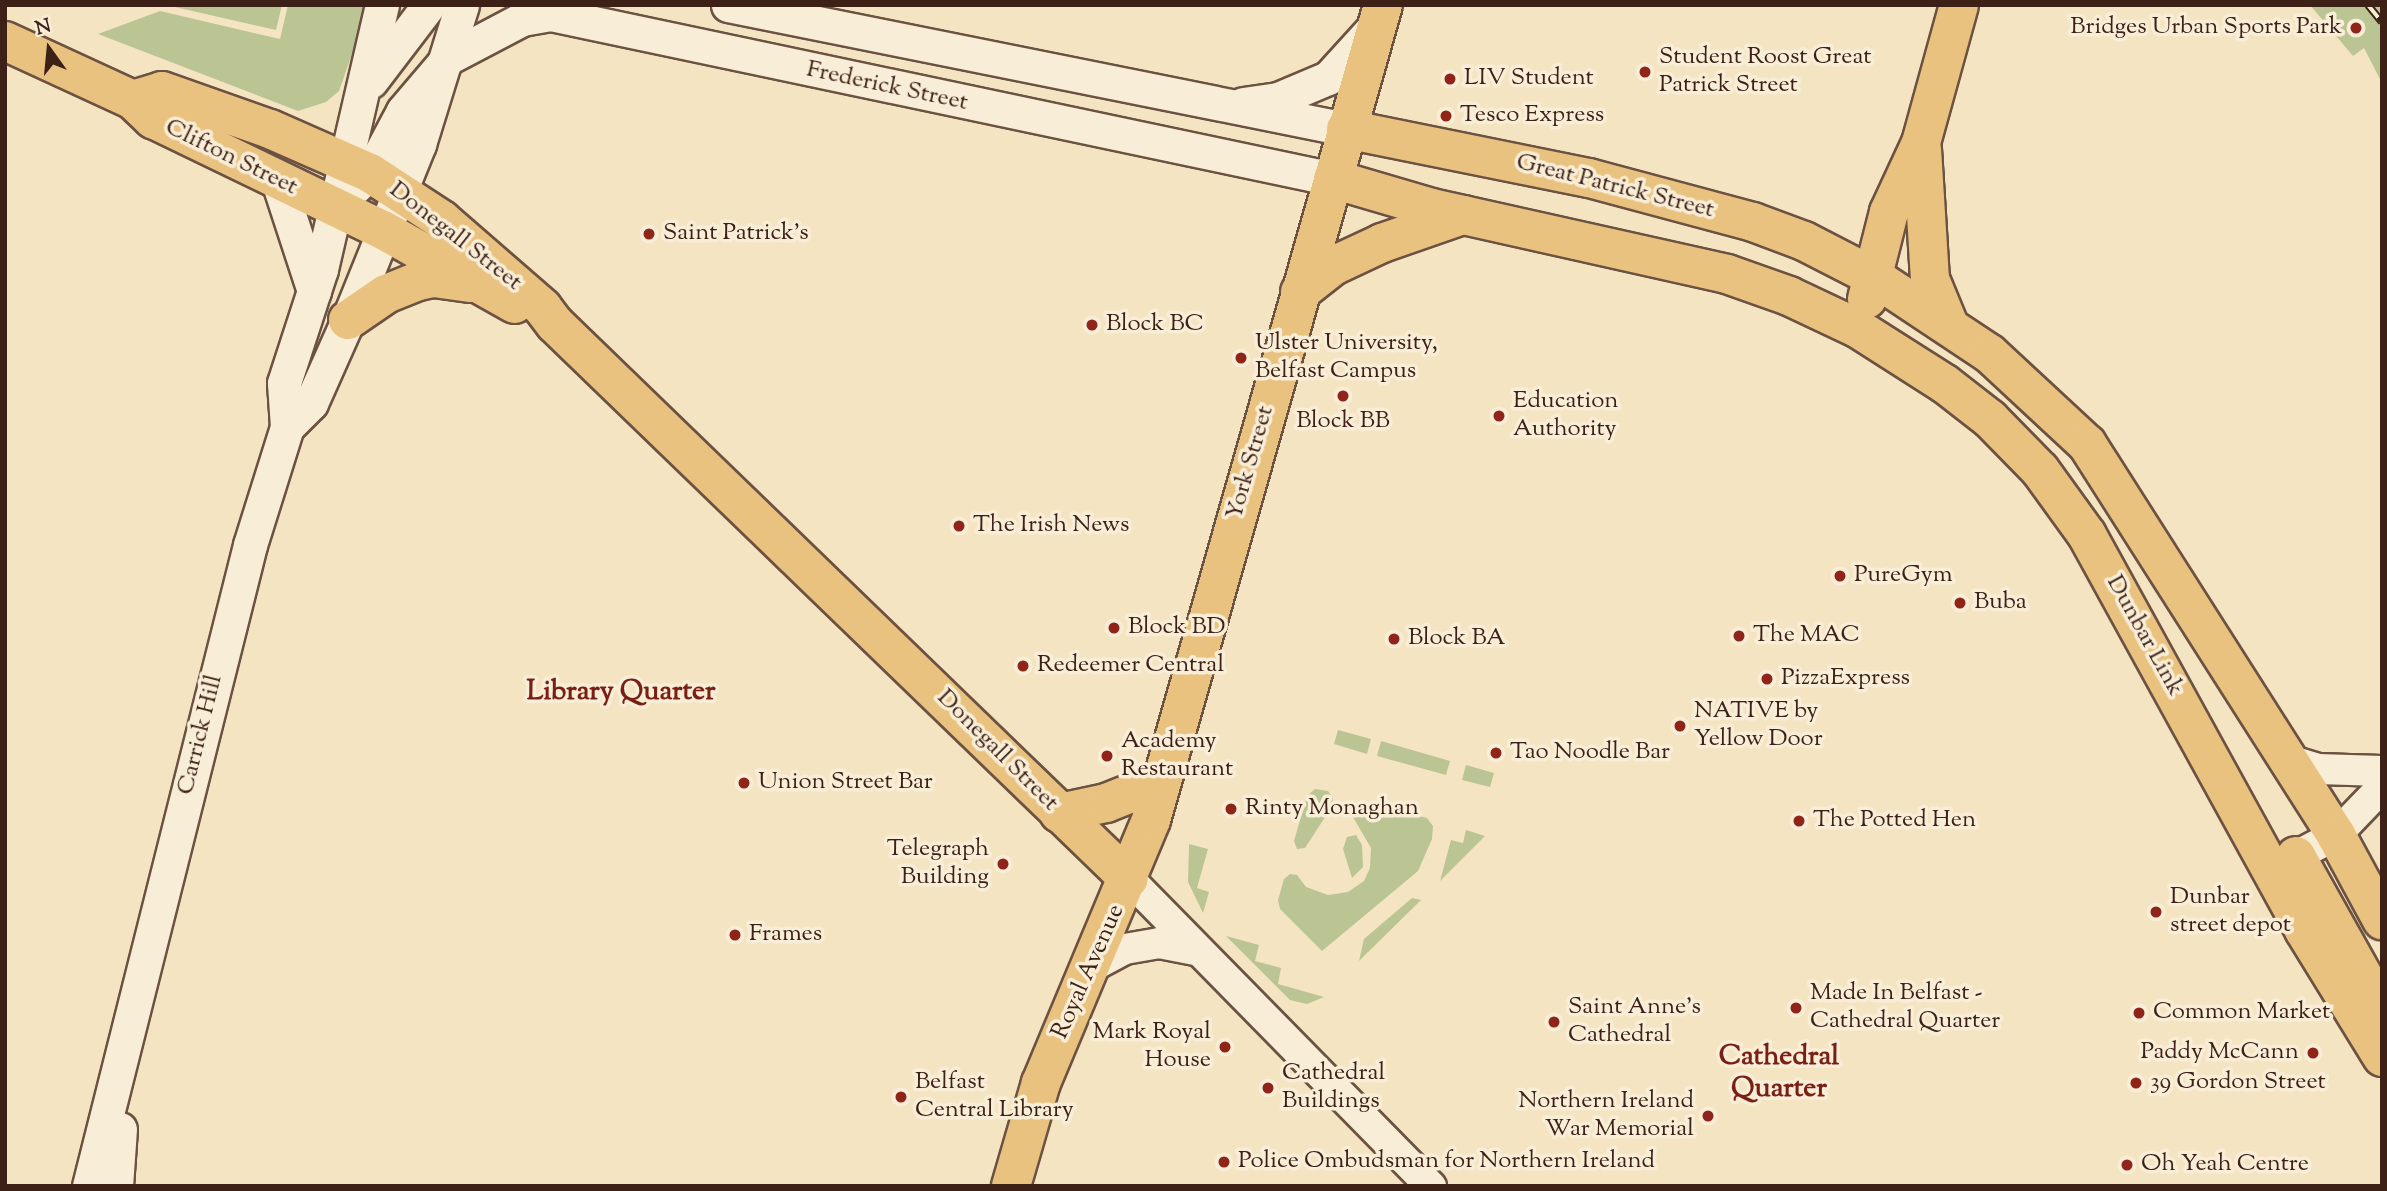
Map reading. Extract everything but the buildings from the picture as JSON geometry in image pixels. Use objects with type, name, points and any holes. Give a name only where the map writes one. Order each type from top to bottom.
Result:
[{"type":"main road","points":[[372,175],[362,94],[382,5]]},
{"type":"main road","points":[[362,94],[429,5]]},
{"type":"main road","points":[[334,208],[372,175],[448,58],[462,5]]},
{"type":"main road","name":"Frederick Street","points":[[728,5],[1346,129]]},
{"type":"main road","points":[[1857,328],[1874,277],[1888,212],[1922,143],[1959,5]]},
{"type":"main road","name":"Frederick Street","points":[[448,58],[522,19],[551,14],[1333,179]]},
{"type":"main road","points":[[1230,105],[1278,99],[1328,78],[1381,14]]},
{"type":"main road","name":"York Street","points":[[1129,879],[1161,781],[1381,14]]},
{"type":"main road","name":"Clifton Street","points":[[5,41],[133,100],[153,119],[334,208]]},
{"type":"main road","name":"Clifton Street","points":[[133,100],[162,91],[270,129],[372,175]]},
{"type":"main road","name":"Great Patrick Street","points":[[1346,129],[1553,170],[1753,222],[1804,241],[1874,277]]},
{"type":"main road","points":[[1922,143],[1930,279],[1949,325]]},
{"type":"main road","name":"Carrick Hill","points":[[287,427],[311,403],[348,320],[383,230],[372,175]]},
{"type":"main road","name":"Donegall Street","points":[[372,175],[542,307],[555,324],[866,620],[1129,879]]},
{"type":"main road","points":[[1333,179],[1464,215],[1727,274],[1857,328]]},
{"type":"main road","points":[[278,181],[314,291]]},
{"type":"main road","name":"Carrick Hill","points":[[89,1186],[250,545],[287,427],[284,383],[314,291],[334,208]]},
{"type":"main road","name":"Donegall Street","points":[[334,208],[383,230],[479,285],[555,324]]},
{"type":"main road","points":[[1300,292],[1334,266],[1382,243],[1464,215]]},
{"type":"main road","points":[[1753,222],[1796,257],[1832,278],[1857,328]]},
{"type":"main road","name":"Dunbar Link","points":[[1874,277],[1990,354],[2087,444],[2336,835],[2382,920]]},
{"type":"main road","points":[[348,320],[386,294],[418,281],[434,278],[479,285]]},
{"type":"main road","name":"Dunbar Link","points":[[1857,328],[1945,384],[1990,419],[2040,470],[2087,535],[2284,862],[2367,1010],[2382,1057]]},
{"type":"main road","points":[[1059,813],[1106,803],[1161,781]]},
{"type":"main road","name":"Royal Avenue","points":[[1011,1186],[1041,1083],[1129,879]]},
{"type":"main road","name":"Carrick Hill","points":[[116,1186],[126,1046]]},
{"type":"street","points":[[2289,761],[2318,769],[2382,771]]},
{"type":"street","points":[[2284,862],[2336,835],[2382,787]]},
{"type":"street","name":"Donegall Street","points":[[1129,879],[1431,1186]]},
{"type":"street","points":[[1093,966],[1125,949],[1159,943],[1196,950]]},
{"type":"green space","points":[[166,5],[282,5],[276,30]]},
{"type":"green space","points":[[288,5],[369,5],[339,91],[326,102],[298,111],[98,34],[160,11],[280,39]]},
{"type":"green space","name":"Bridges Urban Sports Park","points":[[2310,5],[2382,5],[2382,83],[2364,48],[2353,56]]},
{"type":"green space","points":[[1338,730],[1371,739],[1367,754],[1334,744]]},
{"type":"green space","points":[[1381,741],[1450,761],[1446,775],[1377,756]]},
{"type":"green space","points":[[1466,765],[1494,773],[1490,787],[1462,780]]},
{"type":"green space","points":[[1315,789],[1328,791],[1333,798],[1331,808],[1305,848],[1297,849],[1294,841],[1307,796]]},
{"type":"green space","points":[[1364,801],[1427,818],[1433,826],[1432,839],[1418,871],[1322,951],[1280,909],[1278,900],[1284,879],[1290,874],[1297,875],[1306,887],[1328,895],[1348,892],[1364,881],[1370,868],[1371,848],[1353,817],[1356,805]]},
{"type":"green space","points":[[1466,830],[1485,836],[1440,881],[1451,840],[1463,843]]},
{"type":"green space","points":[[1356,835],[1362,845],[1363,867],[1352,878],[1343,849],[1347,837]]},
{"type":"green space","points":[[1189,844],[1208,849],[1197,888],[1209,892],[1203,913],[1188,882]]},
{"type":"green space","points":[[1412,898],[1421,900],[1359,961],[1364,939]]},
{"type":"green space","points":[[1226,936],[1259,945],[1255,961],[1281,968],[1278,984],[1324,997],[1307,1004],[1290,1000]]},
{"type":"railway","points":[[2368,5],[2382,22]]},
{"type":"place","name":"Bridges Urban Sports Park","points":[[2356,28]]},
{"type":"place","name":"Student Roost Great Patrick Street","points":[[1645,72]]},
{"type":"place","name":"LIV Student","points":[[1450,79]]},
{"type":"place","name":"Tesco Express","points":[[1446,116]]},
{"type":"place","name":"Saint Patrick's","points":[[649,234]]},
{"type":"place","name":"Block BC","points":[[1092,325]]},
{"type":"place","name":"Ulster University, Belfast Campus","points":[[1241,358]]},
{"type":"place","name":"Block BB","points":[[1343,396]]},
{"type":"place","name":"Education Authority","points":[[1499,416]]},
{"type":"place","name":"The Irish News","points":[[959,526]]},
{"type":"place","name":"PureGym","points":[[1840,576]]},
{"type":"place","name":"Buba","points":[[1960,603]]},
{"type":"place","name":"Block BD","points":[[1114,628]]},
{"type":"place","name":"The MAC","points":[[1739,636]]},
{"type":"place","name":"Block BA","points":[[1394,639]]},
{"type":"place","name":"Redeemer Central","points":[[1023,666]]},
{"type":"place","name":"PizzaExpress","points":[[1767,679]]},
{"type":"place","name":"NATIVE by Yellow Door","points":[[1680,726]]},
{"type":"place","name":"Tao Noodle Bar","points":[[1496,753]]},
{"type":"place","name":"Academy Restaurant","points":[[1107,756]]},
{"type":"place","name":"Union Street Bar","points":[[744,783]]},
{"type":"place","name":"Rinty Monaghan","points":[[1231,809]]},
{"type":"place","name":"The Potted Hen","points":[[1799,821]]},
{"type":"place","name":"Telegraph Building","points":[[1003,864]]},
{"type":"place","name":"Dunbar street depot","points":[[2156,912]]},
{"type":"place","name":"Frames","points":[[735,935]]},
{"type":"place","name":"Made In Belfast - Cathedral Quarter","points":[[1796,1008]]},
{"type":"place","name":"Common Market","points":[[2139,1013]]},
{"type":"place","name":"Saint Anne's Cathedral","points":[[1554,1022]]},
{"type":"place","name":"Mark Royal House","points":[[1225,1047]]},
{"type":"place","name":"Paddy McCann","points":[[2313,1053]]},
{"type":"place","name":"39 Gordon Street","points":[[2136,1083]]},
{"type":"place","name":"Cathedral Buildings","points":[[1268,1088]]},
{"type":"place","name":"Belfast Central Library","points":[[901,1097]]},
{"type":"place","name":"Northern Ireland War Memorial","points":[[1708,1116]]},
{"type":"place","name":"Police Ombudsman for Northern Ireland","points":[[1224,1162]]},
{"type":"place","name":"Oh Yeah Centre","points":[[2127,1165]]},
{"type":"district","name":"Library Quarter","points":[[621,692]]},
{"type":"district","name":"Cathedral Quarter","points":[[1779,1073]]}]
